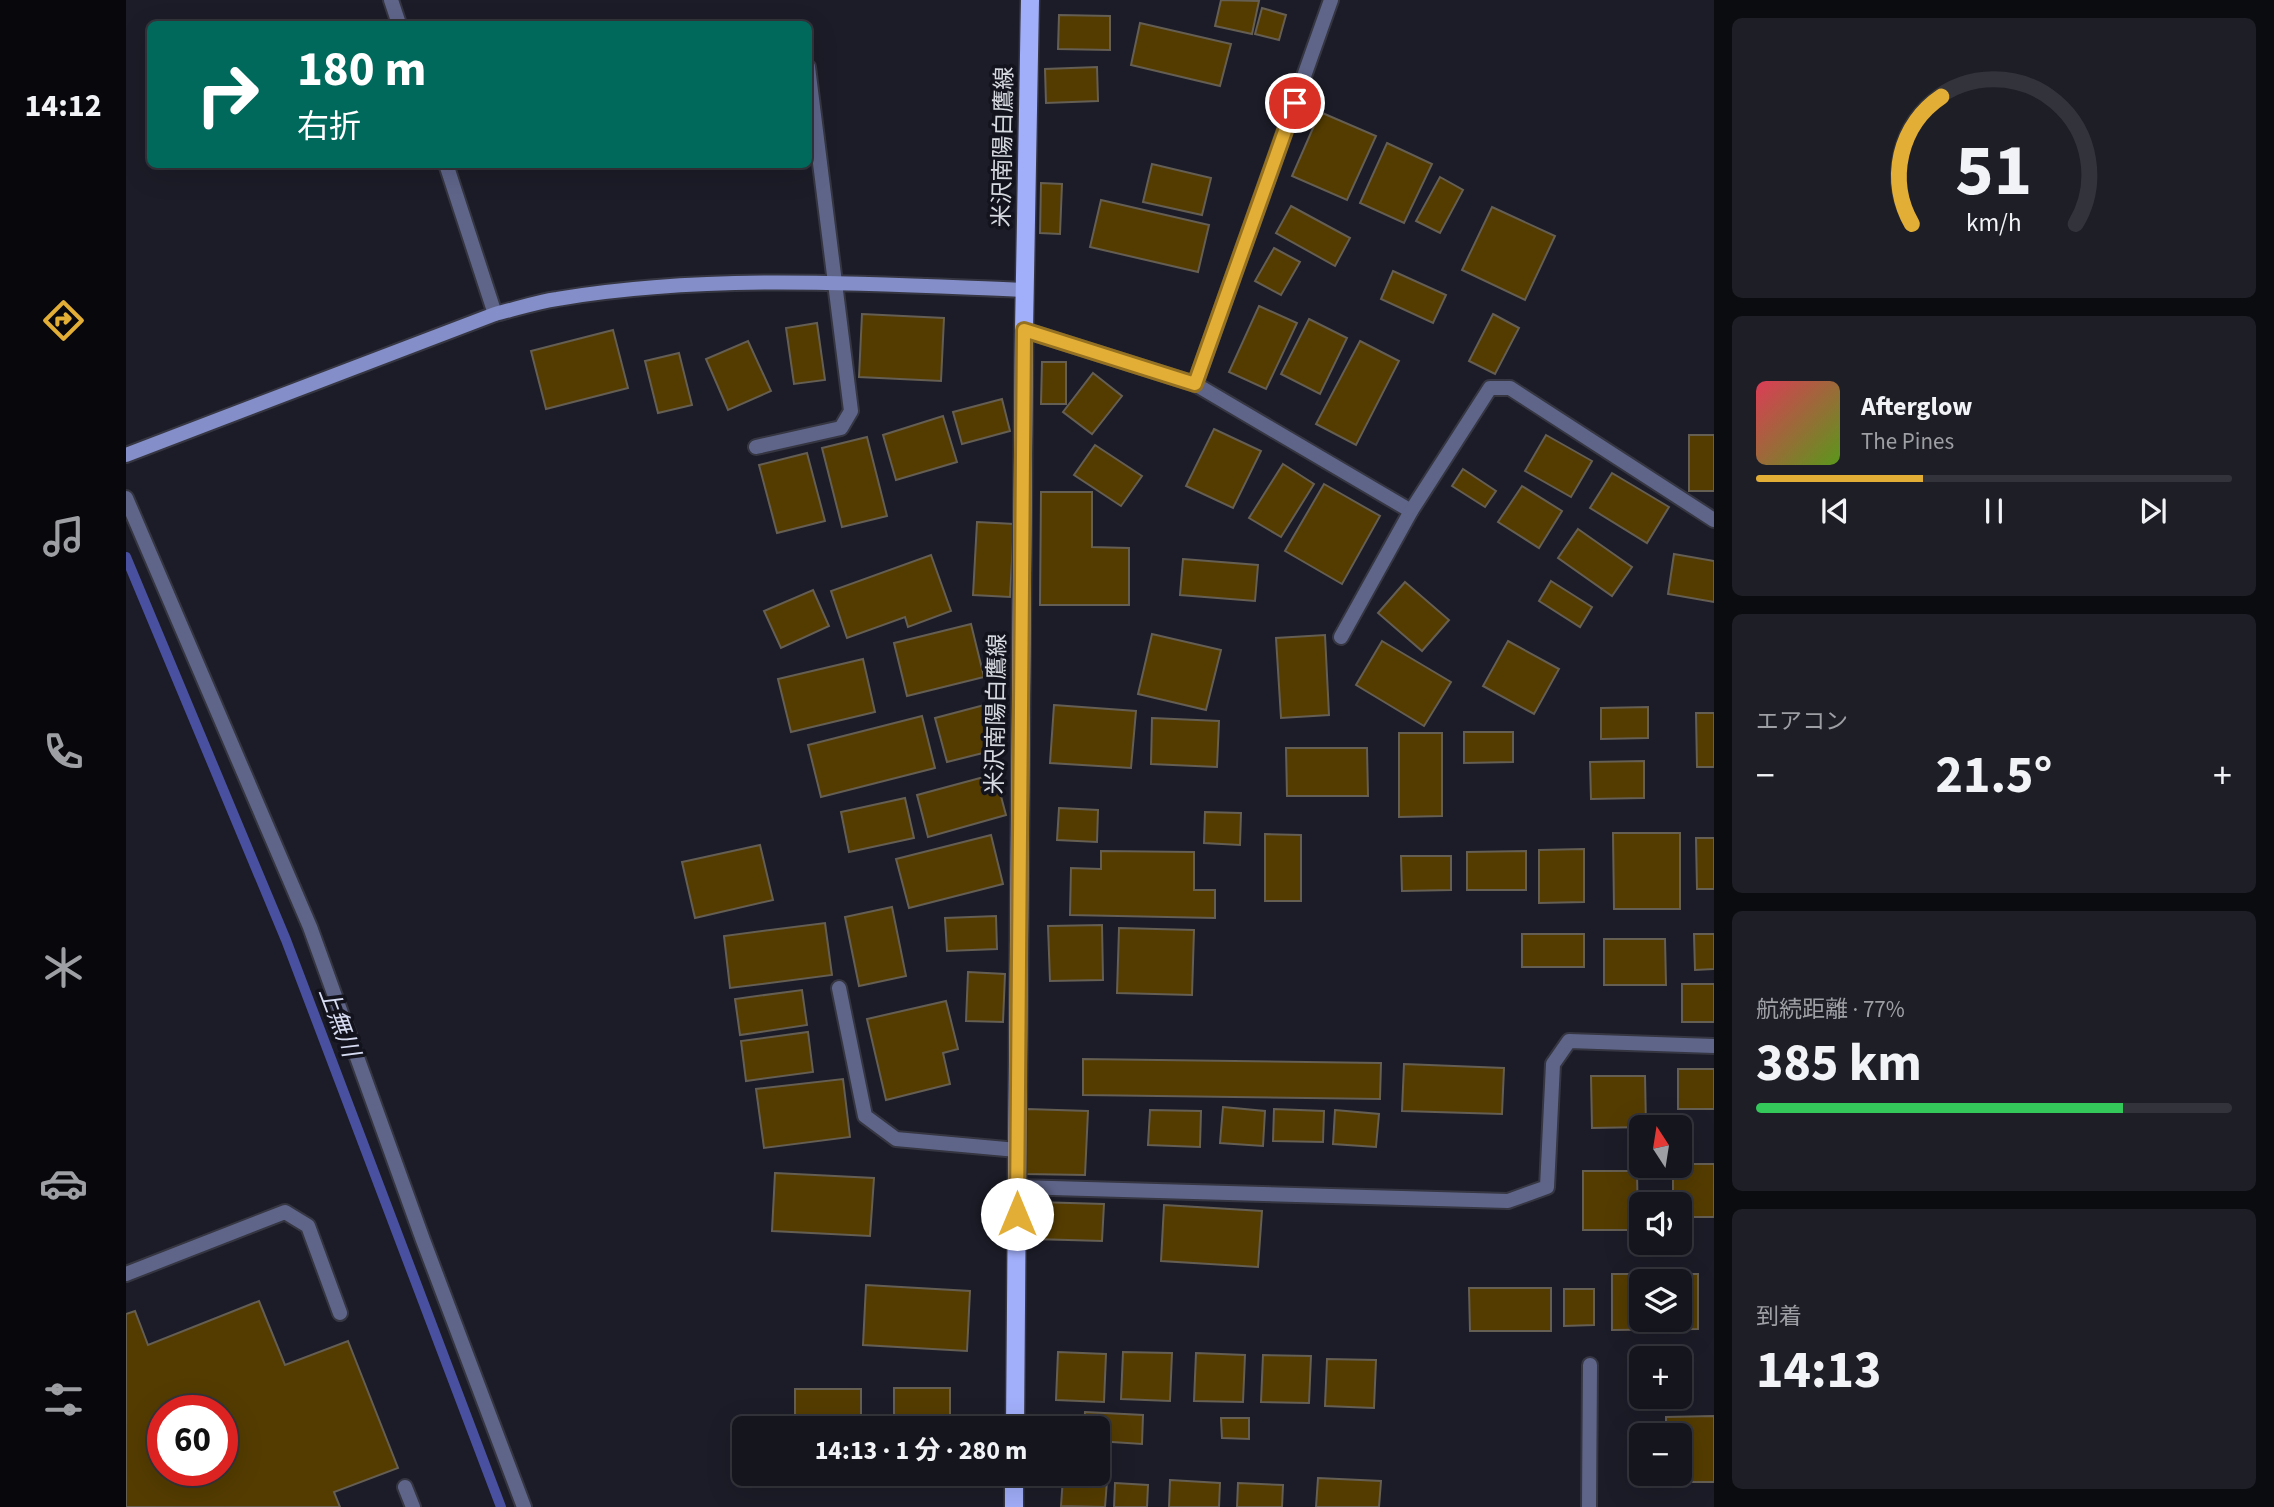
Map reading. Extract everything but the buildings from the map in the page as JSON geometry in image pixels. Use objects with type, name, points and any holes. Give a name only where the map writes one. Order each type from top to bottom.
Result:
[{"type":"main road","name":"米沢南陽白鷹線","points":[[1014,1416],[1024,330],[1030,0]]},
{"type":"main road","points":[[1014,1486],[1014,1507]]},
{"type":"street","points":[[126,455],[495,314],[555,299],[657,286],[836,282],[1025,290]]},
{"type":"lane","points":[[391,0],[399,21]]},
{"type":"lane","points":[[1195,384],[1331,0]]},
{"type":"lane","points":[[756,447],[841,428],[851,411],[812,98]]},
{"type":"lane","points":[[447,168],[495,314]]},
{"type":"lane","points":[[1024,330],[1195,384],[1411,511]]},
{"type":"lane","points":[[1341,637],[1411,511],[1490,388],[1510,388],[1714,520]]},
{"type":"lane","points":[[126,498],[310,927],[423,1240],[524,1507]]},
{"type":"lane","points":[[839,988],[866,1116],[896,1139],[1017,1150]]},
{"type":"lane","points":[[1017,1187],[1508,1201],[1547,1187],[1553,1064],[1569,1041],[1714,1046]]},
{"type":"lane","points":[[126,1274],[285,1212],[308,1226],[340,1313]]},
{"type":"lane","points":[[1590,1365],[1590,1507]]},
{"type":"lane","points":[[405,1487],[413,1507]]},
{"type":"waterway","name":"上無川","points":[[126,557],[286,940],[501,1507]]},
{"type":"route","points":[[1017,1214],[1024,330],[1195,384],[1295,103]]}]
